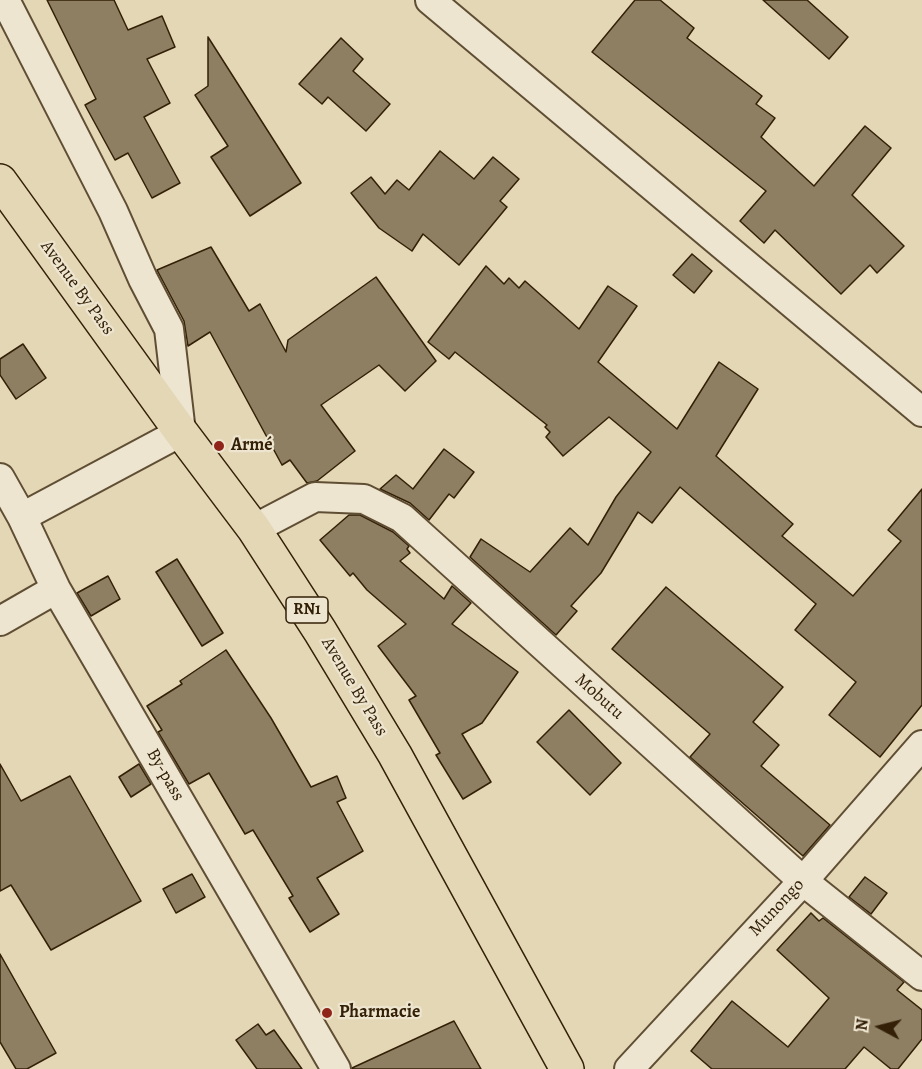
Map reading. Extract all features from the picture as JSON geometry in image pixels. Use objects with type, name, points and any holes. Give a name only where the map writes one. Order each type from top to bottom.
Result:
[{"type":"highway","name":"Avenue By Pass","points":[[0,181],[254,529],[320,631],[395,755],[567,1069]]},
{"type":"street","points":[[5,0],[114,211],[143,279],[168,329],[181,432],[22,517]]},
{"type":"street","points":[[430,0],[922,411]]},
{"type":"street","name":"By-pass","points":[[0,478],[22,517],[56,589],[336,1069]]},
{"type":"street","name":"Mobutu","points":[[254,529],[315,497],[364,499],[402,518],[803,881],[922,976]]},
{"type":"street","points":[[0,621],[56,589]]},
{"type":"street","name":"Munongo","points":[[629,1069],[803,881],[922,745]]},
{"type":"building","points":[[47,0],[114,0],[128,30],[162,16],[175,47],[147,59],[170,103],[144,117],[180,183],[152,198],[128,153],[115,160],[85,105],[96,99]]},
{"type":"building","points":[[635,0],[660,0],[694,28],[687,38],[762,96],[756,104],[775,118],[761,137],[814,186],[865,126],[891,148],[852,195],[904,246],[877,273],[870,265],[841,294],[775,230],[764,243],[740,221],[766,191],[592,52]]},
{"type":"building","points":[[763,0],[807,0],[848,37],[829,59]]},
{"type":"building","points":[[208,37],[301,183],[250,216],[211,157],[228,146],[195,95],[208,86]]},
{"type":"building","points":[[341,38],[363,59],[353,71],[390,104],[366,131],[328,97],[322,104],[299,84]]},
{"type":"building","points":[[440,151],[474,179],[493,157],[519,179],[500,201],[507,207],[459,265],[423,234],[412,251],[379,228],[351,193],[371,177],[385,194],[397,180],[409,190]]},
{"type":"building","points":[[211,247],[249,311],[260,304],[286,352],[288,340],[376,277],[436,361],[405,391],[379,365],[321,405],[355,451],[317,481],[307,483],[290,460],[282,465],[210,332],[188,346],[184,321],[157,270]]},
{"type":"building","points":[[692,254],[712,271],[694,293],[673,275]]},
{"type":"building","points":[[486,266],[504,284],[509,278],[519,288],[525,281],[579,329],[608,286],[637,306],[598,362],[677,429],[719,362],[758,389],[716,456],[793,524],[782,536],[853,596],[901,541],[888,530],[922,489],[922,705],[880,757],[829,715],[856,682],[795,630],[816,604],[680,487],[652,523],[638,512],[601,573],[571,606],[577,611],[556,635],[470,557],[481,539],[530,572],[570,528],[588,545],[616,497],[651,452],[609,417],[563,456],[546,437],[550,432],[545,427],[547,425],[455,352],[449,359],[428,342]]},
{"type":"building","points":[[23,344],[46,378],[16,399],[0,375],[0,359]]},
{"type":"building","points":[[444,449],[474,472],[454,498],[449,494],[429,520],[410,503],[380,489],[396,475],[413,489]]},
{"type":"building","points":[[349,515],[360,515],[393,532],[409,546],[407,549],[410,553],[400,561],[444,599],[452,586],[471,603],[452,624],[518,672],[482,723],[462,734],[491,782],[463,799],[436,755],[440,753],[409,700],[416,696],[378,646],[406,624],[367,590],[353,573],[350,576],[320,540]]},
{"type":"building","points":[[177,559],[223,633],[202,646],[156,572]]},
{"type":"building","points":[[108,576],[120,599],[91,616],[77,593]]},
{"type":"building","points":[[666,587],[783,687],[753,722],[779,745],[761,766],[830,825],[803,856],[690,757],[710,734],[612,649]]},
{"type":"building","points":[[226,650],[271,718],[311,787],[337,776],[346,798],[337,802],[363,851],[317,878],[339,914],[310,932],[289,898],[293,896],[253,830],[245,834],[209,773],[189,784],[158,732],[162,730],[147,706],[182,684],[180,681]]},
{"type":"building","points":[[569,710],[621,763],[590,795],[537,742]]},
{"type":"building","points":[[0,764],[21,801],[70,776],[141,901],[51,950],[11,885],[0,891]]},
{"type":"building","points":[[139,764],[151,784],[131,797],[119,777]]},
{"type":"building","points":[[192,874],[205,897],[176,913],[163,889]]},
{"type":"building","points":[[865,877],[887,893],[871,914],[849,897]]},
{"type":"building","points":[[811,913],[819,921],[823,918],[904,982],[897,990],[922,1010],[922,1039],[898,1069],[891,1069],[864,1047],[845,1069],[712,1069],[691,1051],[732,1001],[788,1047],[829,998],[777,950]]},
{"type":"building","points":[[0,954],[56,1053],[27,1069],[16,1069],[0,1042]]},
{"type":"building","points":[[454,1021],[481,1069],[352,1069],[352,1068]]},
{"type":"building","points":[[258,1024],[266,1035],[274,1030],[302,1069],[257,1069],[236,1040]]},
{"type":"place","name":"Armé","points":[[219,446]]},
{"type":"place","name":"Pharmacie","points":[[327,1013]]}]
